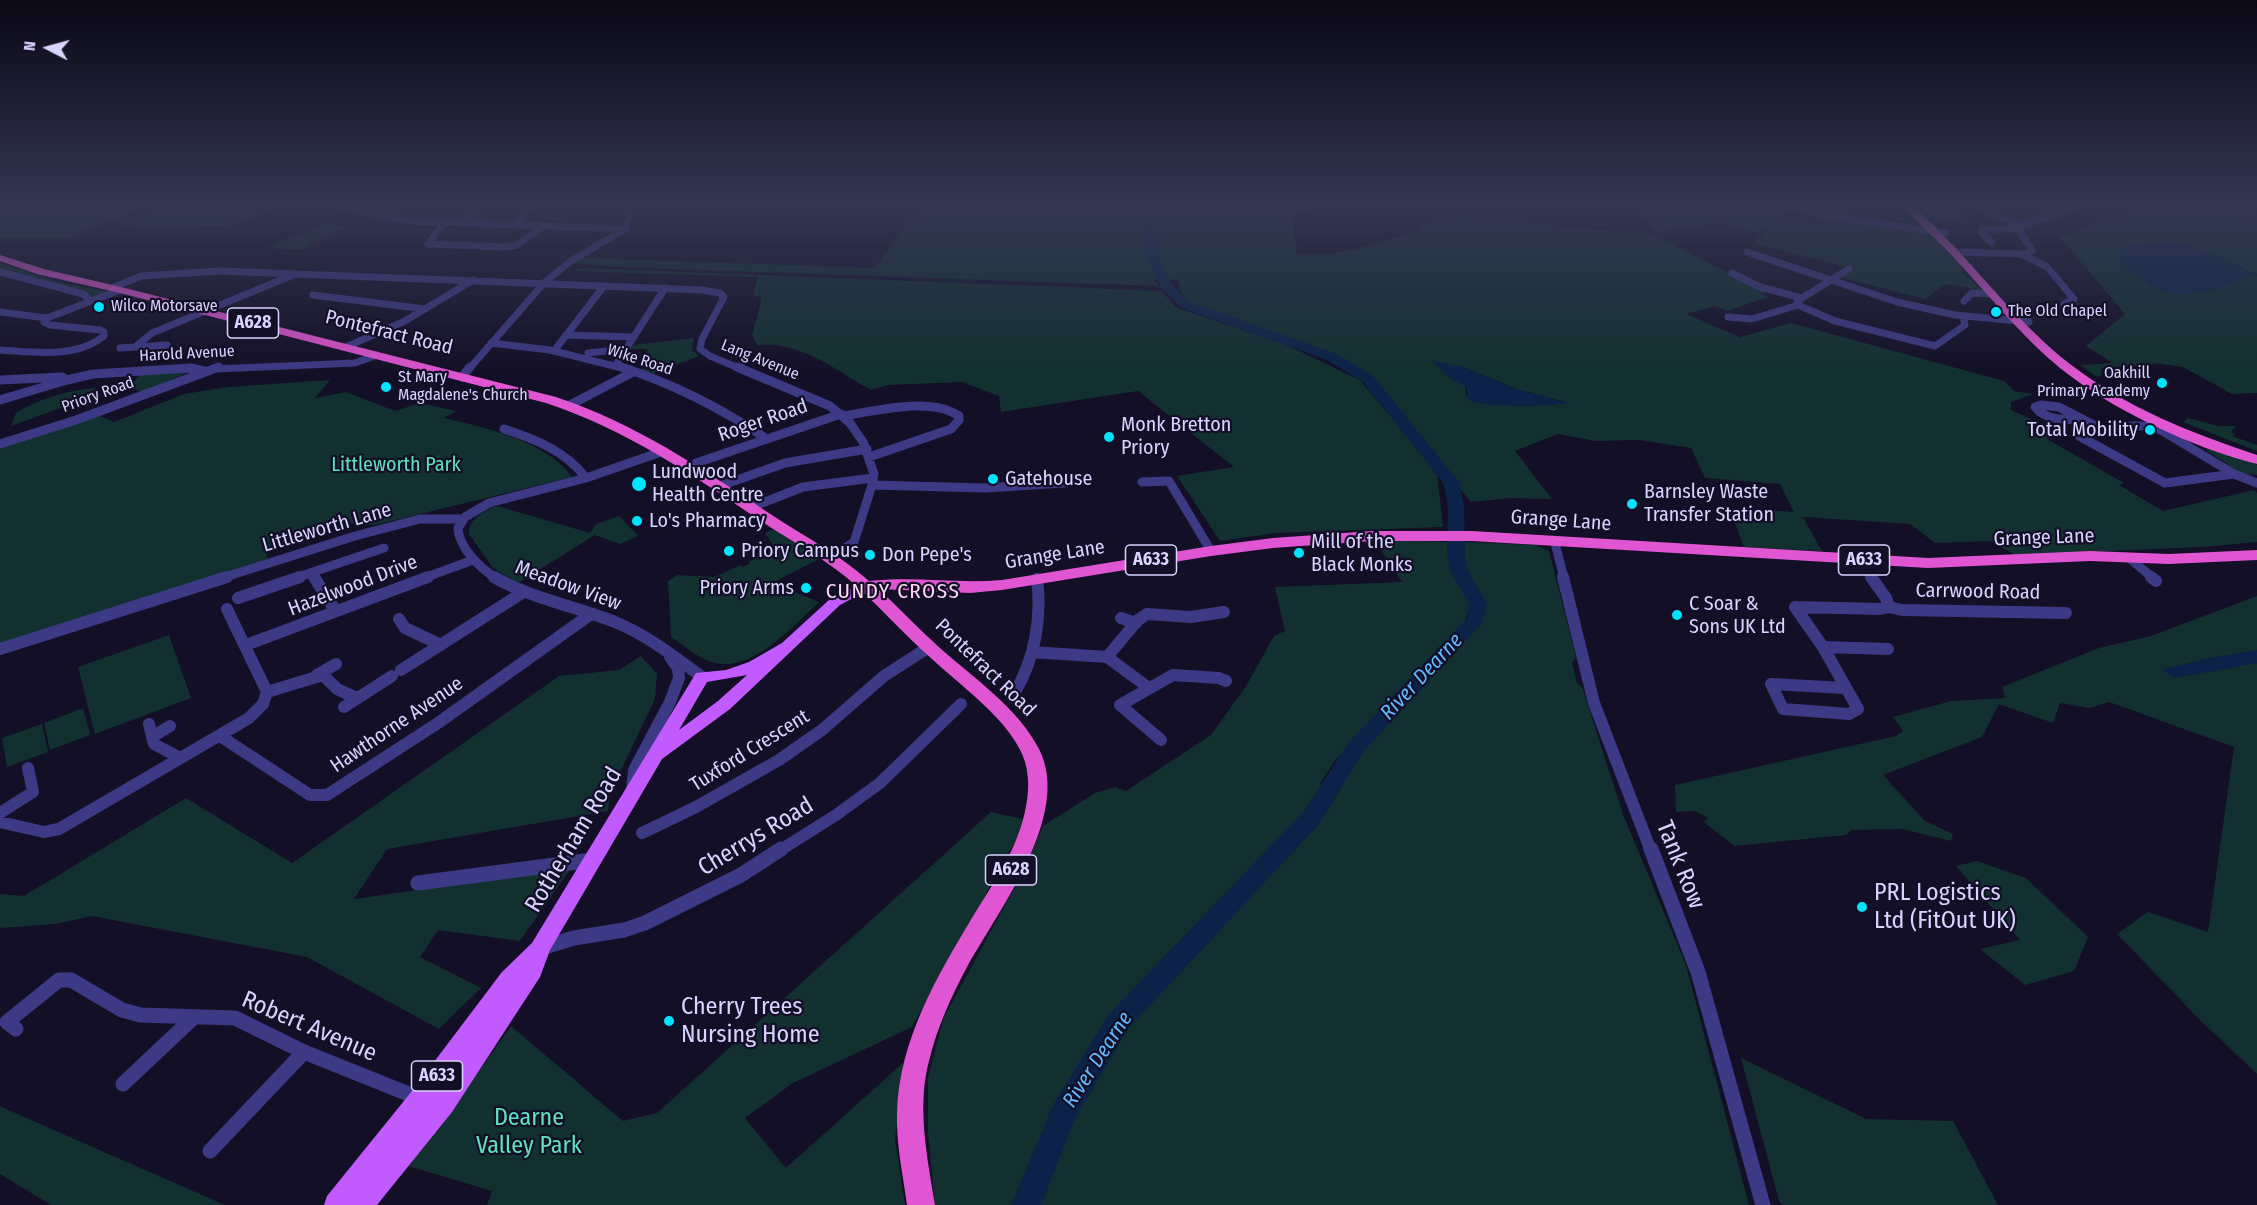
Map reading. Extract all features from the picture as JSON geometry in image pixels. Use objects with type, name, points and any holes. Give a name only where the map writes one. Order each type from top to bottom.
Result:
[{"type":"highway","name":"Pontefract Road","points":[[16,263],[41,272],[462,376],[570,405],[616,424],[720,486],[830,558],[865,586],[971,684],[1022,737],[1033,757],[1038,784],[1035,814],[1024,845],[942,989],[924,1030],[918,1051],[910,1111],[921,1205]]},
{"type":"highway","points":[[1967,263],[1993,294],[2069,360],[2114,392],[2179,425],[2257,454]]},
{"type":"highway","points":[[1969,263],[2059,361],[2116,400],[2184,433],[2257,460]]},
{"type":"highway","name":"Grange Lane","points":[[865,586],[884,584],[970,588],[1211,551],[1274,543],[1372,536],[1472,536],[1555,543],[1928,563],[2090,556],[2192,559],[2257,555]]},
{"type":"highway","name":"A633","points":[[2128,557],[2257,546]]},
{"type":"main road","name":"Rotherham Road","points":[[653,759],[706,720],[835,602],[865,586]]},
{"type":"main road","name":"Rotherham Road","points":[[361,1205],[444,1104],[523,987],[532,971],[540,948],[702,677],[739,673],[784,647]]},
{"type":"main road","name":"Rotherham Road","points":[[336,1205],[420,1099],[508,978],[540,948]]},
{"type":"street","points":[[462,376],[544,284],[568,263]]},
{"type":"street","points":[[1781,263],[1881,298],[1963,316],[2024,321]]},
{"type":"street","points":[[2038,263],[2049,269],[2074,299],[2064,304]]},
{"type":"street","points":[[1728,317],[1738,321],[1748,321],[1792,305],[1849,269]]},
{"type":"street","points":[[0,272],[83,294],[91,301]]},
{"type":"street","name":"Lang Avenue","points":[[47,318],[91,301],[141,276],[189,272],[296,273],[714,291],[724,297],[699,345],[704,353],[830,406],[842,415],[868,453],[873,482],[854,542],[830,558]]},
{"type":"street","points":[[135,347],[152,333],[296,273]]},
{"type":"street","points":[[1732,273],[1799,302],[1835,321],[1930,345],[1939,345],[1965,325],[1963,316]]},
{"type":"street","points":[[346,347],[405,321],[473,280]]},
{"type":"street","points":[[554,351],[604,285]]},
{"type":"street","points":[[615,366],[665,288]]},
{"type":"street","points":[[1964,301],[1972,293],[1993,294]]},
{"type":"street","points":[[313,295],[424,309]]},
{"type":"street","points":[[0,312],[47,318],[44,322],[50,325],[104,332],[104,336],[93,344],[65,351],[0,350]]},
{"type":"street","points":[[566,335],[634,336]]},
{"type":"street","name":"Wike Road","points":[[491,343],[554,351],[615,366],[668,384],[721,409],[767,439]]},
{"type":"street","points":[[120,348],[168,345]]},
{"type":"street","points":[[588,353],[626,349]]},
{"type":"street","name":"Harold Avenue","points":[[0,380],[62,377],[67,380],[93,374],[148,370],[191,368],[204,371],[220,367],[355,363],[377,355]]},
{"type":"street","name":"Priory Road","points":[[0,444],[76,420],[204,371]]},
{"type":"street","points":[[570,405],[633,372]]},
{"type":"street","points":[[0,400],[67,380]]},
{"type":"street","name":"Roger Road","points":[[696,463],[842,415],[935,406],[952,410],[959,417],[951,429],[868,453]]},
{"type":"street","points":[[2082,419],[2105,431]]},
{"type":"street","points":[[2234,474],[2165,483],[2079,436],[2138,424],[2148,425],[2162,430],[2234,474],[2257,483]]},
{"type":"street","points":[[504,429],[524,435],[558,453],[577,466],[585,478]]},
{"type":"street","points":[[463,519],[491,503],[585,478],[664,451]]},
{"type":"street","points":[[720,486],[785,463],[868,453]]},
{"type":"street","points":[[752,507],[803,487],[839,480],[986,488],[1064,483]]},
{"type":"street","points":[[1142,482],[1169,481],[1211,551]]},
{"type":"street","name":"Littleworth Lane","points":[[0,649],[355,536],[420,519],[463,519]]},
{"type":"street","name":"Meadow View","points":[[463,519],[457,529],[458,535],[473,560],[489,575],[522,593],[617,623],[663,648],[702,677]]},
{"type":"street","name":"Tank Row","points":[[1555,543],[1594,703],[1698,972],[1763,1205]]},
{"type":"street","name":"Littleworth Lane","points":[[238,598],[384,548]]},
{"type":"street","points":[[2128,557],[2156,581]]},
{"type":"street","name":"Carrwood Road","points":[[1858,559],[1886,598],[1889,607]]},
{"type":"street","name":"Hazelwood Drive","points":[[246,645],[473,560]]},
{"type":"street","points":[[312,574],[335,610]]},
{"type":"street","points":[[1015,692],[1023,681],[1032,652],[1041,597],[1037,579]]},
{"type":"street","points":[[344,707],[522,593]]},
{"type":"street","name":"Carrwood Road","points":[[1845,688],[1771,684],[1783,709],[1850,714],[1858,709],[1823,647],[1795,607],[1880,609],[1889,607],[1902,610],[2066,613]]},
{"type":"street","points":[[0,822],[44,832],[59,829],[220,736],[257,712],[267,693],[227,609]]},
{"type":"street","points":[[1107,657],[1136,623],[1147,614],[1191,617],[1224,612]]},
{"type":"street","name":"Hawthorne Avenue","points":[[220,736],[310,795],[327,795],[438,723],[591,614]]},
{"type":"street","points":[[1121,618],[1136,623]]},
{"type":"street","points":[[399,619],[405,628],[441,645]]},
{"type":"street","name":"Tuxford Crescent","points":[[642,833],[696,807],[779,760],[822,730],[884,676],[929,647]]},
{"type":"street","points":[[1823,647],[1888,649]]},
{"type":"street","name":"Meadow View","points":[[631,796],[634,770],[670,702],[679,678],[678,668],[663,648]]},
{"type":"street","points":[[1032,652],[1107,657],[1149,688]]},
{"type":"street","points":[[267,693],[317,675],[336,664]]},
{"type":"street","points":[[317,675],[323,675],[337,689],[357,698]]},
{"type":"street","points":[[1161,740],[1116,707],[1173,675],[1219,678],[1227,681]]},
{"type":"street","name":"Cherrys Road","points":[[540,948],[574,938],[624,930],[645,923],[741,875],[828,821],[880,783],[961,704]]},
{"type":"street","points":[[149,724],[154,744],[180,758]]},
{"type":"street","points":[[152,737],[170,726]]},
{"type":"street","points":[[0,813],[33,792],[28,768]]},
{"type":"street","points":[[418,883],[592,860]]},
{"type":"street","name":"Robert Avenue","points":[[16,1029],[6,1022],[59,980],[71,980],[122,1010],[161,1017],[235,1018],[304,1052],[420,1099],[444,1104]]},
{"type":"street","points":[[123,1084],[193,1018]]},
{"type":"street","points":[[210,1151],[304,1052]]},
{"type":"green space","points":[[1,263],[62,283],[109,292],[94,298],[0,271]]},
{"type":"green space","points":[[576,263],[736,263],[875,268],[879,263],[1709,263],[1758,288],[1769,291],[1762,294],[1768,297],[1727,311],[1715,306],[1686,314],[1740,337],[1791,323],[2004,381],[2014,391],[2033,394],[2011,402],[2011,410],[2066,435],[2047,439],[2124,483],[2119,485],[2163,511],[2254,490],[2257,493],[2257,542],[2202,547],[2015,555],[1990,541],[1935,543],[1910,524],[1803,517],[1822,551],[1744,547],[1730,510],[1737,508],[1794,512],[1780,484],[1705,478],[1691,448],[1639,440],[1596,441],[1558,434],[1515,451],[1552,499],[1511,498],[1471,502],[1368,379],[1334,355],[1191,304],[1182,294],[1178,280],[1154,279],[1159,286],[615,267]],"holes":[[[1463,367],[1519,390],[1566,402],[1547,405],[1466,395]]]},
{"type":"green space","points":[[1832,263],[1958,263],[1962,267],[1962,272],[1983,291],[1945,284],[1925,299],[1842,278],[1854,269]]},
{"type":"green space","points":[[2082,263],[2124,263],[2122,264],[2159,291],[2178,295],[2218,289],[2250,275],[2257,276],[2257,393],[2232,394],[2183,367],[2133,360],[2158,364],[2102,368],[2101,376],[2097,377],[2081,365],[2113,363],[2086,346],[2125,314]]},
{"type":"green space","points":[[2231,263],[2257,263],[2257,275]]},
{"type":"green space","points":[[586,268],[1162,291],[1175,307],[1286,345],[1360,380],[1437,472],[1443,527],[1276,533],[1220,541],[1177,476],[1234,467],[1138,391],[1001,412],[999,396],[962,382],[888,385],[871,390],[798,350],[783,346],[757,345],[752,335],[762,297],[753,296],[758,277],[570,271]]},
{"type":"green space","points":[[694,338],[692,350],[699,356],[652,374],[640,370],[650,365],[643,360],[648,349],[631,349],[633,345]]},
{"type":"green space","points":[[186,373],[142,393],[129,386],[141,374]]},
{"type":"green space","name":"Littleworth Park","points":[[330,380],[315,398],[346,392],[395,411],[420,403],[456,411],[444,418],[496,431],[532,445],[548,454],[572,477],[375,525],[345,523],[265,549],[268,559],[0,645],[0,448],[100,416],[114,422],[184,394],[228,387]]},
{"type":"green space","points":[[96,388],[91,393],[78,396],[81,399],[79,401],[11,426],[16,413],[34,403],[65,393]]},
{"type":"green space","points":[[2188,418],[2218,426],[2236,426],[2231,432],[2235,435],[2232,436],[2257,445],[2257,451],[2183,422]]},
{"type":"green space","points":[[2206,450],[2254,463],[2257,465],[2257,475],[2243,474],[2227,466],[2229,465]]},
{"type":"green space","points":[[493,507],[501,507],[590,533],[596,524],[619,516],[638,536],[620,544],[595,535],[518,583],[493,568],[469,534],[473,520]]},
{"type":"green space","points":[[772,530],[819,559],[772,583],[819,602],[785,634],[758,654],[729,664],[715,663],[697,656],[671,637],[668,581],[678,575],[715,577],[740,565],[743,567],[775,548],[765,533]]},
{"type":"green space","points":[[1374,540],[1450,542],[1452,568],[1472,602],[1464,623],[1334,762],[1320,784],[1340,782],[1361,750],[1480,620],[1483,607],[1482,598],[1461,561],[1461,542],[1536,545],[1549,551],[1576,657],[1572,663],[1577,683],[1582,687],[1624,817],[1686,965],[1749,1205],[935,1205],[928,1133],[928,1078],[943,1019],[1023,872],[1043,826],[1095,793],[1115,787],[1126,791],[1211,735],[1246,686],[1274,636],[1285,631],[1275,587],[1402,582]]},
{"type":"green space","points":[[2257,596],[2257,650],[2210,658],[2162,670],[2223,669],[2257,663],[2257,1074],[2201,1021],[2117,934],[2148,912],[2208,932],[2234,747],[2109,702],[2090,708],[2060,703],[2053,723],[1999,704],[1982,737],[1883,775],[1925,821],[1953,834],[1951,841],[1902,829],[1852,830],[1846,835],[1734,846],[1704,822],[1708,818],[1695,811],[1676,812],[1675,785],[1896,736],[1903,731],[1893,717],[1951,701],[2005,698],[2002,687],[2099,648],[2151,636]]},
{"type":"green space","points":[[169,635],[191,698],[95,734],[78,667]]},
{"type":"green space","points":[[641,656],[657,674],[655,699],[610,793],[608,811],[387,849],[354,899],[571,868],[520,941],[438,930],[420,957],[481,988],[439,1029],[307,957],[92,916],[55,924],[0,928],[0,894],[24,896],[186,798],[292,863],[559,676],[619,670]]},
{"type":"green space","points":[[83,708],[90,735],[50,750],[44,723]]},
{"type":"green space","points":[[42,724],[48,752],[7,767],[2,738]]},
{"type":"green space","name":"Dearne Valley Park","points":[[991,812],[1027,820],[912,1027],[793,1083],[745,1118],[786,1168],[904,1062],[895,1139],[905,1205],[487,1205],[492,1191],[408,1166],[511,1026],[623,1121],[657,1113]]},
{"type":"green space","points":[[1977,861],[2026,878],[2088,937],[2074,971],[2025,985],[1980,949],[2020,940],[1956,866]]},
{"type":"green space","points":[[1741,1058],[1866,1119],[1953,1121],[1998,1205],[1784,1205],[1779,1201]]},
{"type":"green space","points":[[0,1106],[225,1205],[51,1205],[0,1174]]},
{"type":"water","points":[[2230,263],[2257,276],[2250,275],[2218,289],[2178,295],[2159,291],[2122,264]]},
{"type":"water","points":[[1431,360],[1463,367],[1519,390],[1568,403],[1518,406],[1469,401],[1466,387],[1447,376]]},
{"type":"water","points":[[2257,650],[2257,663],[2175,678],[2161,670],[2210,658]]},
{"type":"waterway","name":"River Dearne","points":[[1026,1205],[1063,1114],[1118,1022],[1312,817],[1356,747],[1476,619],[1478,604],[1459,571],[1456,554],[1456,505],[1451,482],[1368,379],[1332,357],[1186,305],[1167,287],[1155,263]]},
{"type":"place","name":"Wilco Motorsave","points":[[99,307]]},
{"type":"place","name":"The Old Chapel","points":[[1996,312]]},
{"type":"place","name":"Oakhill Primary Academy","points":[[2162,383]]},
{"type":"place","name":"St Mary Magdalene's Church","points":[[386,387]]},
{"type":"place","name":"Total Mobility","points":[[2150,430]]},
{"type":"place","name":"Monk Bretton Priory","points":[[1109,437]]},
{"type":"place","name":"Gatehouse","points":[[993,479]]},
{"type":"place","name":"Lundwood Health Centre","points":[[639,484]]},
{"type":"place","name":"Barnsley Waste Transfer Station","points":[[1632,504]]},
{"type":"place","name":"Lo's Pharmacy","points":[[637,521]]},
{"type":"place","name":"Priory Campus","points":[[729,551]]},
{"type":"place","name":"Mill of the Black Monks","points":[[1299,553]]},
{"type":"place","name":"Don Pepe's","points":[[870,555]]},
{"type":"place","name":"Priory Arms","points":[[806,588]]},
{"type":"place","name":"C Soar & Sons UK Ltd","points":[[1677,615]]},
{"type":"place","name":"PRL Logistics Ltd (FitOut UK)","points":[[1862,907]]},
{"type":"place","name":"Cherry Trees Nursing Home","points":[[669,1021]]},
{"type":"district","name":"CUNDY CROSS","points":[[893,592]]}]
